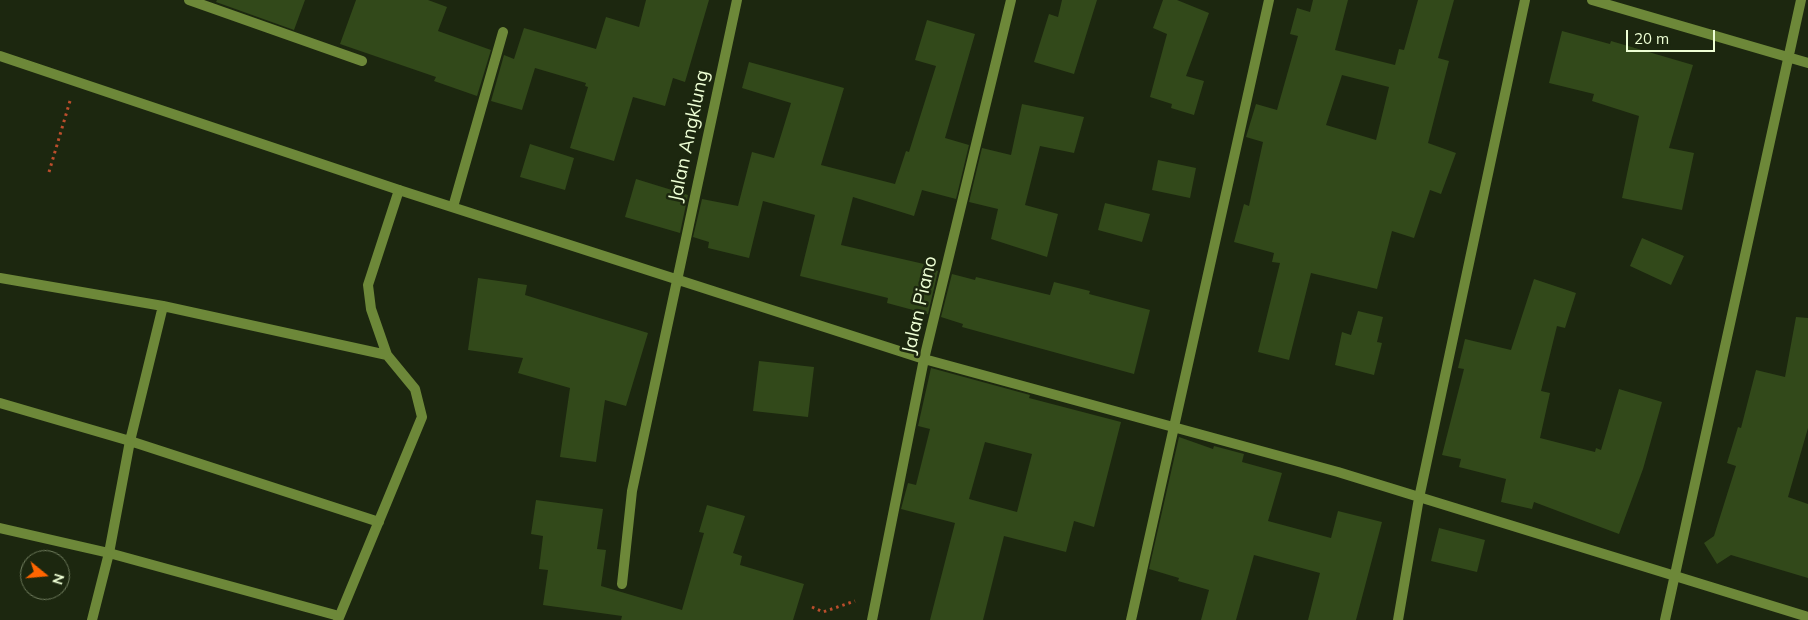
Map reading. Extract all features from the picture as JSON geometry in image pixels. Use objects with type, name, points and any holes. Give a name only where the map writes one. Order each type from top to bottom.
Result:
[{"type":"street","points":[[189,0],[362,61]]},
{"type":"street","name":"Jalan Angklung","points":[[622,584],[632,491],[737,0]]},
{"type":"street","name":"Jalan Piano","points":[[872,620],[924,359],[1011,0]]},
{"type":"street","points":[[1131,620],[1269,0]]},
{"type":"street","points":[[1398,620],[1419,498],[1525,0]]},
{"type":"street","points":[[1592,0],[1808,63]]},
{"type":"street","points":[[1665,620],[1801,0]]},
{"type":"street","points":[[453,207],[503,32]]},
{"type":"street","points":[[0,56],[399,190],[924,359],[1338,472],[1808,617]]},
{"type":"street","points":[[0,528],[109,553],[339,618],[422,417],[415,388],[387,355],[371,309],[368,284],[399,190]]},
{"type":"street","points":[[0,278],[162,306],[387,355]]},
{"type":"street","points":[[92,620],[109,553],[130,441],[162,306]]},
{"type":"street","points":[[0,403],[130,441],[378,522]]},
{"type":"path","points":[[49,172],[75,82]]},
{"type":"path","points":[[812,607],[823,612],[860,600],[878,586]]},
{"type":"building","points":[[217,0],[305,0],[294,30],[216,2]]},
{"type":"building","points":[[356,0],[428,0],[447,7],[438,31],[491,50],[477,96],[434,81],[436,77],[340,44]]},
{"type":"building","points":[[646,0],[709,0],[685,82],[673,78],[665,106],[633,97],[614,161],[570,148],[588,87],[585,86],[586,83],[535,68],[522,110],[491,101],[504,55],[514,59],[524,28],[596,49],[606,17],[639,27]]},
{"type":"building","points":[[1062,0],[1097,0],[1074,74],[1034,62],[1049,14],[1058,17]]},
{"type":"building","points":[[1163,0],[1177,0],[1209,13],[1186,76],[1204,81],[1194,115],[1171,108],[1172,104],[1150,97],[1167,34],[1153,28]]},
{"type":"building","points":[[1313,0],[1348,0],[1335,50],[1395,65],[1399,49],[1404,50],[1418,0],[1454,0],[1438,58],[1449,61],[1428,143],[1456,153],[1441,194],[1430,190],[1414,238],[1392,231],[1377,289],[1311,273],[1289,360],[1258,352],[1280,263],[1272,262],[1274,253],[1234,242],[1244,204],[1249,206],[1263,142],[1246,137],[1256,104],[1277,110],[1298,36],[1290,34],[1297,8],[1310,12]],"holes":[[[1342,75],[1389,87],[1376,140],[1326,125]]]},
{"type":"building","points":[[927,20],[975,34],[945,138],[969,145],[956,199],[922,190],[914,216],[853,197],[841,245],[924,264],[923,267],[938,271],[928,314],[887,303],[888,298],[800,276],[815,215],[763,201],[749,258],[708,248],[709,242],[693,237],[702,199],[738,206],[752,152],[774,158],[791,103],[742,88],[749,62],[844,88],[821,165],[895,184],[906,151],[909,152],[936,66],[915,60]]},
{"type":"building","points":[[1562,31],[1610,44],[1611,41],[1693,65],[1669,148],[1694,153],[1682,210],[1622,198],[1639,116],[1592,101],[1594,94],[1549,83]]},
{"type":"building","points":[[1022,104],[1084,117],[1074,153],[1040,146],[1025,205],[1058,214],[1047,257],[991,239],[998,209],[969,202],[982,148],[1011,155]]},
{"type":"building","points":[[530,144],[574,158],[565,190],[520,177]]},
{"type":"building","points":[[1158,160],[1196,168],[1190,198],[1152,190]]},
{"type":"building","points":[[636,179],[688,195],[680,233],[625,217]]},
{"type":"building","points":[[1105,203],[1150,214],[1142,242],[1098,230]]},
{"type":"building","points":[[1642,238],[1684,256],[1671,285],[1630,266]]},
{"type":"building","points":[[952,274],[975,280],[976,277],[1050,295],[1054,282],[1090,291],[1089,294],[1150,310],[1134,374],[962,327],[963,324],[941,317]]},
{"type":"building","points":[[478,278],[527,285],[525,295],[648,333],[626,406],[605,400],[596,462],[560,457],[570,388],[518,373],[523,358],[468,350]]},
{"type":"building","points":[[1534,279],[1576,293],[1565,328],[1557,326],[1541,391],[1550,393],[1540,438],[1595,452],[1596,448],[1601,450],[1619,389],[1662,402],[1643,469],[1619,534],[1534,502],[1532,509],[1501,502],[1506,479],[1459,467],[1461,459],[1442,455],[1464,369],[1458,368],[1465,339],[1511,350]]},
{"type":"building","points":[[1358,311],[1383,317],[1377,342],[1382,343],[1374,375],[1335,365],[1342,332],[1351,335]]},
{"type":"building","points":[[1796,317],[1808,318],[1808,428],[1788,497],[1808,504],[1808,578],[1731,555],[1717,564],[1704,543],[1714,536],[1736,466],[1727,463],[1738,427],[1741,428],[1756,370],[1785,377]]},
{"type":"building","points":[[759,361],[814,367],[808,417],[753,411]]},
{"type":"building","points":[[931,368],[1030,395],[1029,398],[1121,422],[1094,527],[1074,521],[1066,552],[1004,536],[983,620],[930,620],[955,523],[901,509],[908,483],[916,485],[930,429],[918,426]],"holes":[[[985,442],[1032,454],[1017,512],[969,499]]]},
{"type":"building","points":[[1179,437],[1213,449],[1214,446],[1244,454],[1242,462],[1282,473],[1268,521],[1331,538],[1338,511],[1382,522],[1356,620],[1308,620],[1320,573],[1254,555],[1236,620],[1201,620],[1209,590],[1178,581],[1179,578],[1149,569]]},
{"type":"building","points":[[536,500],[603,509],[597,549],[606,550],[601,586],[682,610],[704,533],[699,532],[707,505],[745,516],[733,553],[742,556],[740,565],[804,584],[793,620],[621,620],[622,616],[543,605],[548,570],[539,569],[543,536],[531,534]]},
{"type":"building","points":[[1439,528],[1485,540],[1477,572],[1431,561]]}]
